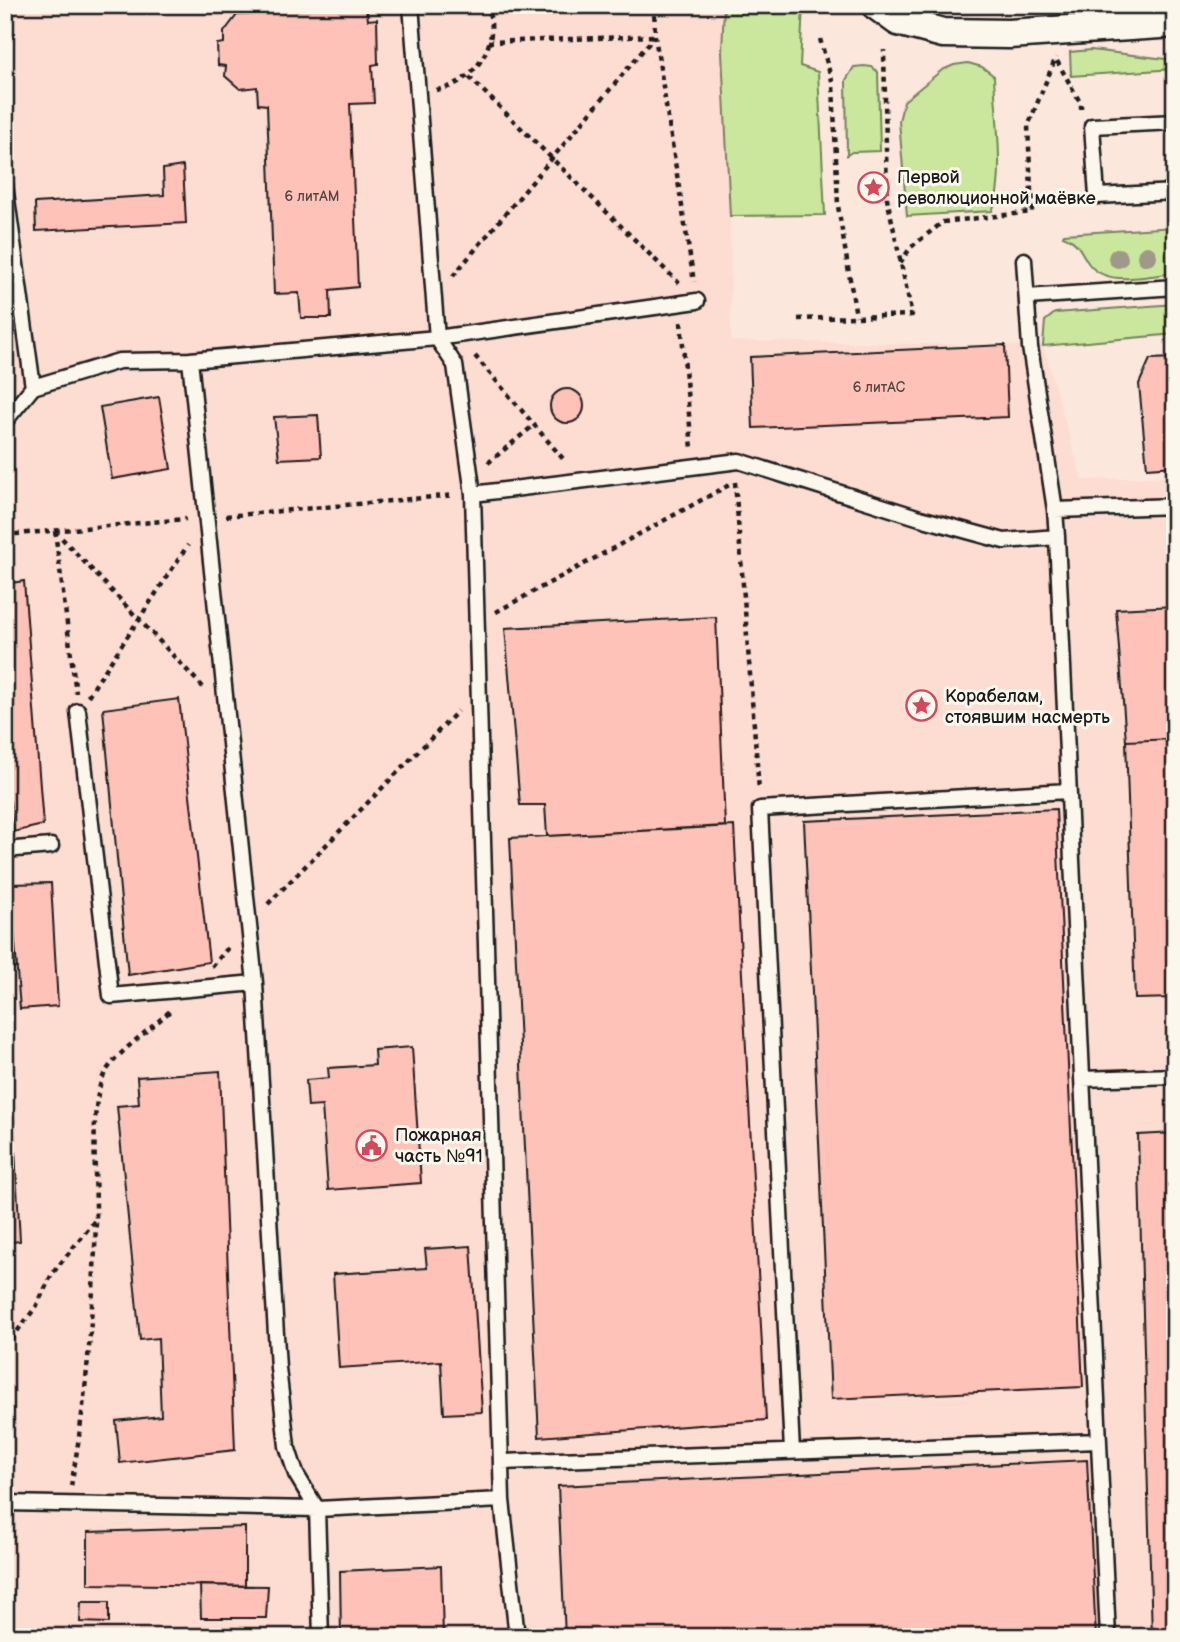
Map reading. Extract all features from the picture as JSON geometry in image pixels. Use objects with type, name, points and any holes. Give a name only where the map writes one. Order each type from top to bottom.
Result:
[{"type":"street","points":[[876,5],[898,21],[943,33],[1009,34],[1175,23]]},
{"type":"lane","points":[[411,5],[437,338],[455,365],[473,494],[502,1500],[517,1637]]},
{"type":"lane","points":[[1175,122],[1092,126],[1097,197],[1175,192]]},
{"type":"lane","points":[[5,185],[33,387]]},
{"type":"lane","points":[[1024,260],[1030,347],[1057,537],[1108,1637]]},
{"type":"lane","points":[[1027,297],[1175,287]]},
{"type":"lane","points":[[5,421],[33,387],[118,361],[190,360],[437,338],[697,301]]},
{"type":"lane","points":[[190,360],[255,983],[278,1368],[287,1446],[296,1474],[317,1509],[321,1637]]},
{"type":"lane","points":[[473,494],[739,461],[920,518],[1004,541],[1057,537]]},
{"type":"lane","points":[[1055,510],[1175,506]]},
{"type":"lane","points":[[78,711],[111,996],[255,983]]},
{"type":"lane","points":[[792,1451],[760,809],[1068,791]]},
{"type":"lane","points":[[5,850],[51,846]]},
{"type":"lane","points":[[1082,1079],[1175,1076]]},
{"type":"lane","points":[[501,1462],[1099,1441]]},
{"type":"lane","points":[[5,1503],[317,1509],[502,1500]]},
{"type":"path","points":[[418,93],[450,89],[469,77],[485,56],[491,32],[487,7],[587,5]]},
{"type":"path","points":[[654,5],[655,36],[697,301]]},
{"type":"path","points":[[488,42],[655,36]]},
{"type":"path","points":[[434,298],[655,36]]},
{"type":"path","points":[[820,39],[833,84],[838,206],[856,316]]},
{"type":"path","points":[[900,263],[911,247],[943,222],[1032,212],[1028,127],[1056,60],[1056,49]]},
{"type":"path","points":[[798,318],[912,315],[887,198],[884,50]]},
{"type":"path","points":[[1056,60],[1081,104],[1082,113],[1092,126]]},
{"type":"path","points":[[469,77],[697,301]]},
{"type":"path","points":[[1031,198],[1097,197]]},
{"type":"path","points":[[679,303],[694,467]]},
{"type":"path","points":[[456,335],[581,481]]},
{"type":"path","points":[[471,477],[534,425]]},
{"type":"path","points":[[477,622],[762,467]]},
{"type":"path","points":[[735,482],[760,809]]},
{"type":"path","points":[[5,535],[473,494]]},
{"type":"path","points":[[78,711],[206,517]]},
{"type":"path","points":[[55,531],[227,713]]},
{"type":"path","points":[[55,531],[78,711]]},
{"type":"path","points":[[67,1505],[82,1426],[91,1325],[96,1218],[96,1102],[105,1074],[122,1054],[194,988],[249,923],[479,690]]},
{"type":"path","points":[[5,1347],[36,1307],[52,1274],[96,1218]]},
{"type":"shaded area","points":[[5,5],[724,5],[722,52],[730,216],[731,341],[1043,346],[1082,480],[1175,476],[1175,1637],[5,1637]]},
{"type":"green space","points":[[724,5],[803,5],[800,66],[818,72],[825,215],[730,216],[722,52]]},
{"type":"green space","points":[[1091,50],[1174,60],[1175,69],[1071,76],[1070,52]]},
{"type":"green space","points":[[968,63],[982,67],[994,76],[999,164],[992,211],[907,216],[899,121],[904,101],[942,70]]},
{"type":"green space","points":[[854,67],[872,67],[878,72],[880,151],[852,152],[847,155],[846,80]]},
{"type":"green space","points":[[1175,227],[1175,273],[1129,278],[1106,276],[1097,271],[1076,244],[1063,236],[1064,234]]},
{"type":"green space","points":[[1175,304],[1175,334],[1043,346],[1045,321],[1055,313]]},
{"type":"building","points":[[253,5],[366,5],[368,20],[377,19],[378,64],[372,65],[374,103],[350,104],[358,287],[330,290],[331,318],[301,318],[299,293],[274,294],[267,105],[258,104],[257,87],[240,89],[225,76],[226,66],[218,65],[217,44],[224,43],[224,32],[237,15],[253,14]]},
{"type":"building","points":[[183,166],[186,223],[36,231],[35,203],[164,195],[163,169]]},
{"type":"building","points":[[1005,345],[1008,417],[753,428],[750,357]]},
{"type":"building","points":[[1175,358],[1175,466],[1147,468],[1139,384],[1150,359]]},
{"type":"building","points":[[567,389],[579,394],[584,406],[579,418],[567,423],[555,418],[550,406],[555,394]]},
{"type":"building","points":[[159,397],[171,469],[112,479],[100,407]]},
{"type":"building","points":[[318,415],[321,457],[279,459],[274,417]]},
{"type":"building","points":[[24,581],[43,825],[13,832],[10,802],[5,803],[5,584]]},
{"type":"building","points":[[1175,606],[1175,739],[1126,741],[1116,609]]},
{"type":"building","points":[[716,617],[725,826],[547,836],[545,805],[520,805],[505,628]]},
{"type":"building","points":[[179,699],[209,962],[128,975],[103,709]]},
{"type":"building","points":[[1175,739],[1175,998],[1135,999],[1126,741]]},
{"type":"building","points":[[1056,809],[1083,1387],[831,1399],[804,821]]},
{"type":"building","points":[[734,826],[766,1420],[539,1437],[510,838]]},
{"type":"building","points":[[51,883],[58,1006],[20,1009],[10,884]]},
{"type":"building","points":[[10,884],[17,968],[5,969],[5,885]]},
{"type":"building","points":[[5,969],[20,1241],[5,1243]]},
{"type":"building","name":"Пожарная часть №91","points":[[412,1047],[421,1183],[328,1190],[322,1106],[308,1107],[306,1080],[329,1078],[328,1068],[375,1065],[374,1050]]},
{"type":"building","points":[[220,1071],[235,1450],[120,1463],[116,1421],[161,1416],[158,1338],[140,1340],[117,1106],[139,1104],[137,1077]]},
{"type":"building","points":[[1175,1133],[1175,1637],[1152,1637],[1138,1135]]},
{"type":"building","points":[[471,1246],[482,1412],[444,1414],[441,1361],[339,1368],[333,1274],[427,1268],[425,1249]]},
{"type":"building","points":[[1087,1460],[1096,1637],[565,1637],[558,1486]]},
{"type":"building","points":[[245,1527],[245,1586],[88,1584],[88,1532]]},
{"type":"building","points":[[441,1566],[443,1637],[341,1637],[340,1571]]},
{"type":"building","points":[[200,1585],[268,1586],[266,1618],[201,1618]]},
{"type":"building","points":[[81,1602],[109,1602],[109,1623],[80,1622]]},
{"type":"place","name":"Первой революционной маёвке","points":[[874,187]]},
{"type":"place","name":"Корабелам, стоявшим насмерть","points":[[922,706]]},
{"type":"place","name":"Пожарная часть №91","points":[[372,1145]]}]
